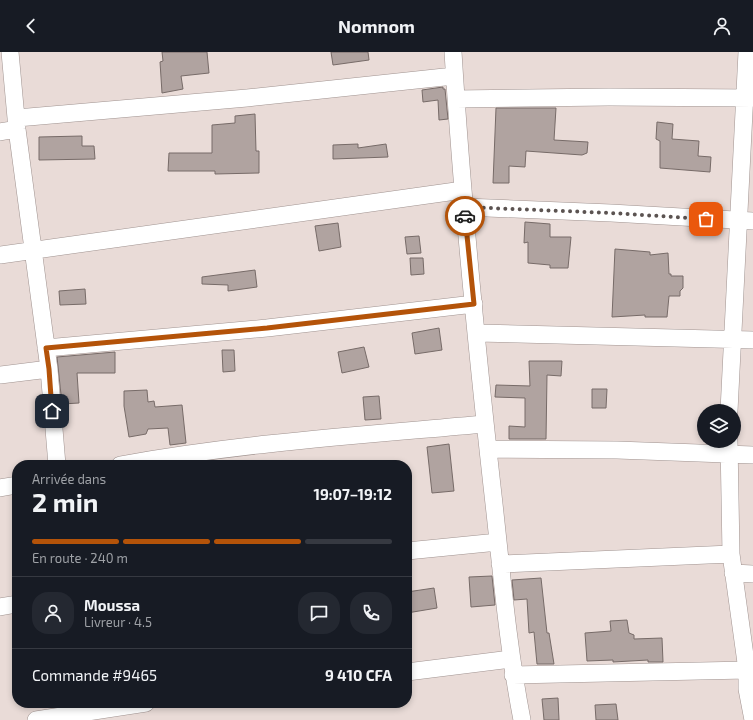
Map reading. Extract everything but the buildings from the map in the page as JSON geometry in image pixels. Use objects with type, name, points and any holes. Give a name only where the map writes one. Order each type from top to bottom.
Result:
[{"type":"street","points":[[10,52],[17,123],[49,369],[57,460]]},
{"type":"street","points":[[453,52],[464,207],[485,424],[512,667],[522,720]]},
{"type":"street","points":[[729,404],[732,340],[745,221],[748,98],[747,52]]},
{"type":"street","points":[[0,132],[17,123],[454,76]]},
{"type":"street","points":[[456,99],[609,97],[748,98]]},
{"type":"street","points":[[0,255],[463,190]]},
{"type":"street","points":[[464,207],[611,213],[745,221]]},
{"type":"street","points":[[46,348],[267,328],[474,304]]},
{"type":"street","points":[[476,333],[612,335],[753,340]]},
{"type":"street","points":[[0,375],[49,369]]},
{"type":"street","points":[[146,460],[173,455],[277,443],[485,424]]},
{"type":"street","points":[[488,449],[617,450],[729,448],[753,455]]},
{"type":"street","points":[[729,448],[731,554],[753,720]]},
{"type":"street","points":[[0,488],[12,486]]},
{"type":"street","points":[[412,551],[498,542]]},
{"type":"street","points":[[500,564],[731,554]]},
{"type":"street","points":[[733,574],[753,574]]},
{"type":"street","points":[[0,607],[12,605]]},
{"type":"street","points":[[412,672],[512,667],[746,670]]},
{"type":"street","points":[[36,720],[112,708]]},
{"type":"way so far","points":[[465,216],[464,207],[611,213],[706,219]]},
{"type":"route","points":[[52,411],[46,348],[267,328],[474,304],[465,216]]}]
